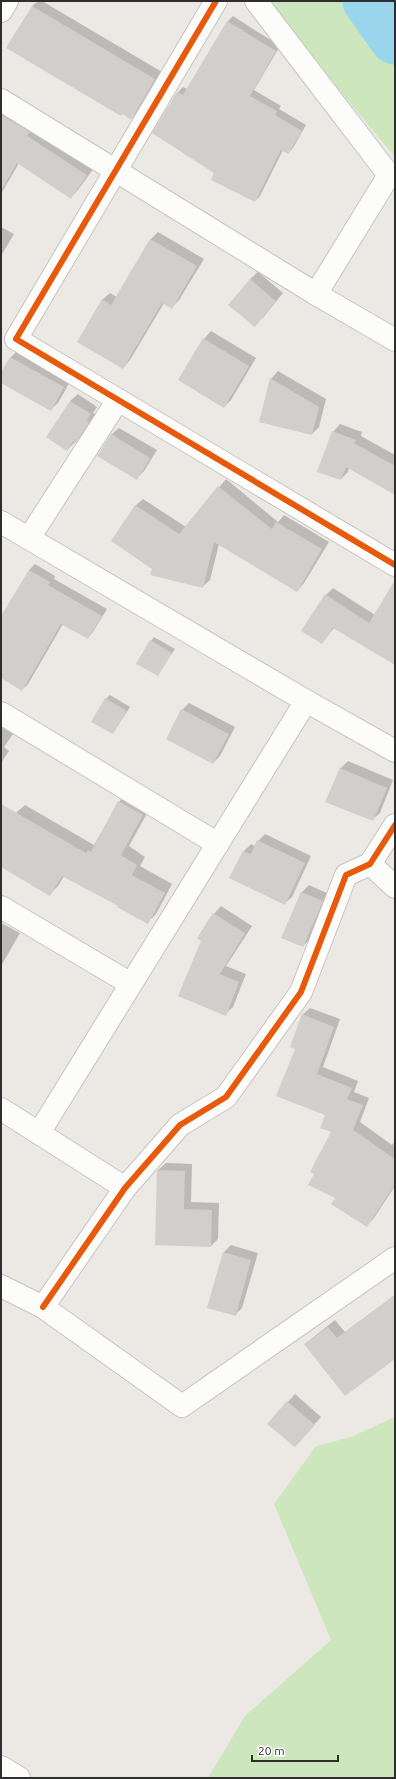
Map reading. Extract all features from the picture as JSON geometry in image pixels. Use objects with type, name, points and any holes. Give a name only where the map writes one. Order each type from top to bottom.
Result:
[{"type":"street","points":[[1,12],[7,1]]},
{"type":"street","points":[[216,1],[16,339],[395,565]]},
{"type":"street","points":[[256,1],[389,175],[316,294]]},
{"type":"street","points":[[1,100],[316,294],[395,340]]},
{"type":"street","points":[[28,538],[118,400]]},
{"type":"street","points":[[1,522],[306,701],[395,750]]},
{"type":"street","points":[[39,1133],[306,701]]},
{"type":"street","points":[[1,712],[218,844]]},
{"type":"street","points":[[43,1306],[125,1188],[180,1126],[226,1097],[301,992],[346,875],[370,864],[395,825]]},
{"type":"street","points":[[370,864],[395,887]]},
{"type":"street","points":[[1,907],[132,984]]},
{"type":"street","points":[[1,1109],[125,1188]]},
{"type":"street","points":[[1,1286],[43,1306],[182,1406],[395,1258]]},
{"type":"street","points":[[1,1767],[19,1778]]},
{"type":"green space","points":[[265,1],[395,1],[395,157]]},
{"type":"green space","points":[[395,1417],[395,1778],[208,1778],[245,1716],[331,1640],[274,1504],[316,1446],[351,1437]]},
{"type":"building","points":[[32,6],[155,79],[131,120],[123,114],[121,116],[6,48]]},
{"type":"building","points":[[227,21],[276,51],[250,96],[277,111],[275,115],[302,131],[288,154],[281,150],[255,202],[211,180],[214,173],[152,133],[177,92],[183,95]]},
{"type":"building","points":[[1,115],[30,132],[27,136],[87,175],[71,199],[17,163],[1,191]]},
{"type":"building","points":[[150,239],[197,266],[172,309],[162,303],[123,369],[77,342],[102,299],[111,305]]},
{"type":"building","points":[[250,279],[276,301],[255,327],[228,305]]},
{"type":"building","points":[[203,338],[249,366],[224,408],[178,380]]},
{"type":"building","points":[[10,357],[64,387],[51,411],[1,383],[1,372]]},
{"type":"building","points":[[270,378],[319,407],[312,435],[259,422]]},
{"type":"building","points":[[70,401],[91,414],[87,420],[89,422],[76,443],[73,441],[67,451],[46,437]]},
{"type":"building","points":[[332,431],[356,440],[354,443],[395,466],[395,495],[346,467],[341,480],[317,472]]},
{"type":"building","points":[[111,434],[150,458],[137,480],[97,456]]},
{"type":"building","points":[[218,486],[272,529],[276,522],[322,549],[297,592],[214,542],[203,588],[150,575],[152,569],[111,541],[135,505],[179,534]]},
{"type":"building","points":[[29,570],[50,582],[48,585],[102,616],[88,639],[61,624],[22,691],[1,678],[1,616]]},
{"type":"building","points":[[395,580],[395,665],[333,628],[322,644],[301,631],[325,594],[369,623]]},
{"type":"building","points":[[150,640],[172,653],[158,676],[136,664]]},
{"type":"building","points":[[105,698],[127,711],[113,734],[91,722]]},
{"type":"building","points":[[181,709],[229,734],[213,764],[166,739]]},
{"type":"building","points":[[340,768],[387,788],[373,821],[325,802]]},
{"type":"building","points":[[118,801],[143,815],[121,855],[137,865],[132,875],[165,893],[148,924],[62,876],[50,896],[1,867],[1,804],[86,853],[88,850],[91,852]]},
{"type":"building","points":[[257,840],[305,863],[285,905],[229,878],[243,851],[251,854]]},
{"type":"building","points":[[301,892],[323,901],[303,947],[281,938]]},
{"type":"building","points":[[213,913],[245,933],[220,974],[239,982],[226,1016],[178,996],[201,941],[197,938]]},
{"type":"building","points":[[302,1014],[334,1027],[317,1074],[352,1088],[347,1099],[363,1105],[353,1130],[395,1159],[395,1184],[367,1227],[331,1204],[335,1198],[308,1185],[314,1174],[310,1172],[331,1132],[320,1128],[325,1115],[276,1096],[295,1049],[290,1047]]},
{"type":"building","points":[[157,1170],[185,1171],[184,1209],[212,1210],[211,1247],[155,1245]]},
{"type":"building","points":[[223,1252],[251,1260],[236,1316],[207,1308]]},
{"type":"building","points":[[395,1295],[395,1359],[345,1396],[304,1344],[328,1327],[337,1338]]},
{"type":"building","points":[[287,1401],[315,1425],[295,1447],[267,1424]]},
{"type":"waterway","points":[[368,1],[395,39]]},
{"type":"cycle path","points":[[216,1],[16,339],[395,565]]},
{"type":"cycle path","points":[[43,1307],[125,1188],[180,1125],[226,1097],[301,992],[346,875],[370,864],[395,825]]}]
